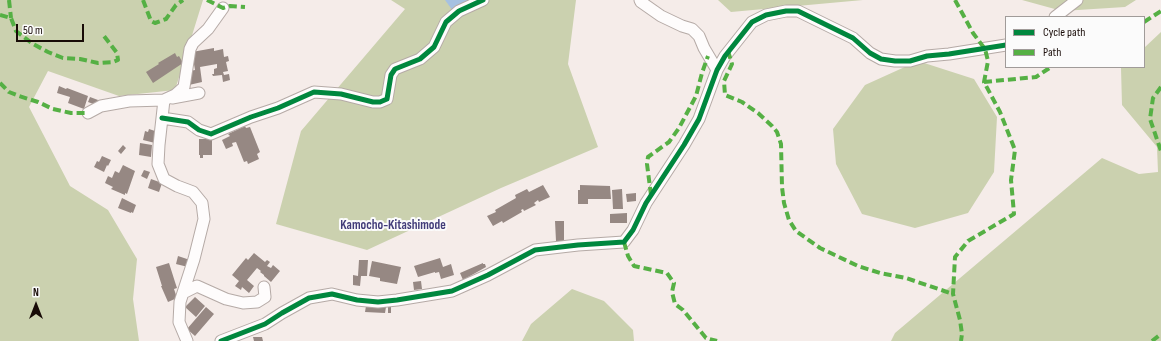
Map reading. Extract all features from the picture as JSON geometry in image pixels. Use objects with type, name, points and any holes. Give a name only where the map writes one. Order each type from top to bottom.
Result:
[{"type":"street","points":[[162,118],[188,122],[198,130],[211,134],[251,117],[278,108],[314,92],[341,94],[374,102],[380,102],[387,99],[391,75],[395,69],[420,59],[434,47],[446,22],[459,11],[483,0]]},
{"type":"street","points":[[640,0],[661,16],[692,29],[699,36],[717,70]]},
{"type":"street","points":[[1056,16],[1076,0]]},
{"type":"street","points":[[164,100],[175,95],[184,87],[190,49],[193,43],[208,29],[223,8]]},
{"type":"street","points":[[221,341],[266,324],[309,298],[332,294],[357,300],[378,302],[452,291],[488,275],[535,250],[624,242],[633,230],[646,203],[699,119],[717,70],[725,56],[752,22],[766,15],[786,11],[798,11],[853,38],[870,53],[881,58],[895,61],[1005,45]]},
{"type":"street","points":[[88,113],[101,106],[129,101],[164,100],[199,93]]},
{"type":"street","points":[[164,100],[158,164],[164,179],[193,192],[202,202],[204,219],[194,259],[180,302],[179,322],[186,341]]},
{"type":"street","points":[[183,293],[197,286],[226,299],[243,303],[257,302],[265,297],[264,287]]},
{"type":"green space","points":[[0,0],[203,0],[175,90],[119,96],[48,71],[29,107],[70,186],[108,210],[137,259],[133,299],[139,341],[0,341]]},
{"type":"green space","points":[[391,0],[576,0],[568,64],[598,147],[501,188],[367,250],[276,224],[301,131],[405,9]]},
{"type":"green space","points":[[718,0],[863,0],[731,12]]},
{"type":"green space","points":[[1022,0],[1136,0],[1125,7],[1062,11]]},
{"type":"green space","points":[[1161,32],[1161,341],[891,341],[895,333],[1102,158],[1139,174],[1158,172],[1157,147],[1122,105],[1121,68],[1145,68],[1145,47]]},
{"type":"green space","points":[[918,61],[974,79],[997,117],[994,172],[968,213],[915,228],[862,214],[836,164],[833,129],[865,85]]},
{"type":"green space","points":[[572,289],[604,301],[633,330],[634,341],[522,341],[531,324]]},
{"type":"water","points":[[445,0],[479,0],[453,11]]},
{"type":"building","points":[[214,48],[214,51],[223,49],[224,57],[228,56],[229,61],[226,62],[228,71],[223,72],[224,75],[229,74],[230,80],[223,82],[222,75],[213,76],[212,74],[214,74],[214,69],[217,68],[217,64],[200,67],[202,82],[189,85],[189,71],[195,70],[192,52]]},
{"type":"building","points":[[175,53],[177,57],[179,56],[183,63],[153,83],[146,72]]},
{"type":"building","points":[[59,86],[88,96],[84,109],[68,103],[70,97],[57,93]]},
{"type":"building","points":[[90,97],[98,100],[96,105],[88,102]]},
{"type":"building","points":[[245,126],[246,128],[250,127],[260,152],[257,154],[259,159],[248,164],[247,161],[244,162],[236,142],[232,143],[233,146],[226,149],[222,140],[230,136],[228,134]]},
{"type":"building","points":[[149,129],[155,131],[154,133],[157,134],[155,143],[143,140],[145,131],[148,132]]},
{"type":"building","points":[[199,139],[212,139],[212,155],[203,155],[203,158],[200,158]]},
{"type":"building","points":[[140,143],[152,145],[151,157],[139,155]]},
{"type":"building","points":[[123,145],[126,148],[121,154],[118,151]]},
{"type":"building","points":[[102,156],[111,160],[104,172],[94,167]]},
{"type":"building","points":[[123,165],[135,171],[127,194],[125,193],[125,195],[111,189],[113,187],[105,183],[108,176],[112,178],[115,171],[119,173]]},
{"type":"building","points":[[144,170],[150,172],[147,179],[141,176]]},
{"type":"building","points":[[151,179],[162,183],[159,192],[148,188]]},
{"type":"building","points":[[543,185],[550,197],[539,202],[538,200],[534,203],[536,205],[524,211],[523,209],[521,210],[522,212],[503,223],[502,221],[493,226],[487,216],[496,212],[495,210],[516,198],[515,195],[527,189],[529,192]]},
{"type":"building","points":[[580,185],[610,186],[611,199],[588,199],[588,204],[578,204],[578,190],[580,190]]},
{"type":"building","points":[[622,189],[623,209],[613,209],[612,190]]},
{"type":"building","points":[[636,193],[636,201],[627,202],[626,194]]},
{"type":"building","points":[[122,198],[136,205],[133,213],[118,208]]},
{"type":"building","points":[[627,213],[627,223],[610,223],[610,214]]},
{"type":"building","points":[[555,221],[564,221],[563,241],[556,241]]},
{"type":"building","points":[[254,253],[265,262],[267,260],[270,262],[267,266],[271,268],[273,265],[280,271],[271,282],[257,268],[247,280],[254,286],[249,293],[242,287],[241,290],[235,286],[239,281],[232,275],[246,258],[248,260]]},
{"type":"building","points":[[178,256],[190,260],[188,267],[176,264]]},
{"type":"building","points":[[440,258],[443,267],[451,264],[454,275],[441,279],[439,272],[435,272],[418,277],[414,266]]},
{"type":"building","points":[[359,260],[368,260],[367,276],[361,276],[360,286],[353,285],[353,275],[358,276]]},
{"type":"building","points":[[372,261],[401,267],[397,284],[380,281],[380,278],[369,276]]},
{"type":"building","points":[[169,263],[177,288],[174,289],[177,298],[168,302],[161,286],[156,267]]},
{"type":"building","points":[[483,263],[486,267],[463,280],[460,273]]},
{"type":"building","points":[[421,281],[422,289],[414,290],[413,282]]},
{"type":"building","points":[[195,297],[205,306],[196,317],[185,307]]},
{"type":"building","points":[[366,306],[386,307],[385,313],[365,312]]},
{"type":"building","points":[[391,306],[391,313],[388,313],[388,307]]},
{"type":"building","points":[[206,307],[214,314],[195,336],[187,329]]},
{"type":"building","points":[[253,337],[262,337],[263,341],[254,341]]},
{"type":"marked path","points":[[9,0],[11,18]]},
{"type":"marked path","points":[[143,0],[151,21],[155,23],[166,19],[176,5],[183,0]]},
{"type":"marked path","points":[[207,0],[223,8],[230,6],[245,7]]},
{"type":"marked path","points":[[955,0],[973,33],[985,49],[988,61],[984,82],[1000,112],[1015,150],[1011,180],[1014,214],[968,241],[955,257],[953,294],[960,320],[962,334],[961,341]]},
{"type":"marked path","points":[[1145,21],[1161,11]]},
{"type":"marked path","points":[[0,15],[11,18],[16,31],[33,44],[63,58],[80,59],[98,63],[113,62],[118,60],[117,53],[104,36]]},
{"type":"marked path","points":[[728,51],[732,64],[724,81],[725,95],[742,102],[758,113],[777,132],[781,144],[784,203],[789,220],[796,231],[820,248],[858,266],[880,273],[906,278],[953,294]]},
{"type":"marked path","points":[[651,195],[647,164],[648,157],[669,142],[679,128],[696,96],[708,56]]},
{"type":"marked path","points":[[984,82],[1036,77],[1050,68]]},
{"type":"marked path","points":[[0,83],[9,92],[53,109],[71,113],[88,113]]},
{"type":"marked path","points":[[1161,87],[1153,98],[1150,119],[1161,151]]},
{"type":"marked path","points":[[624,242],[628,256],[634,266],[667,273],[674,283],[672,292],[675,304],[683,310],[706,338],[717,341]]},
{"type":"marked path","points":[[1152,341],[1161,334]]},
{"type":"cycle path","points":[[162,118],[188,122],[199,130],[211,134],[251,117],[278,108],[314,92],[341,94],[373,102],[380,102],[387,99],[391,75],[395,69],[420,59],[434,47],[446,22],[459,11],[483,0]]},
{"type":"cycle path","points":[[221,341],[265,324],[309,298],[332,294],[357,300],[378,302],[452,291],[488,275],[535,250],[624,242],[633,230],[646,203],[699,119],[717,70],[725,56],[752,22],[766,15],[786,11],[798,11],[853,38],[870,53],[881,59],[895,61],[910,61],[927,56],[1005,45]]},
{"type":"district","name":"Kamocho-Kitashimode","points":[[393,226]]}]
